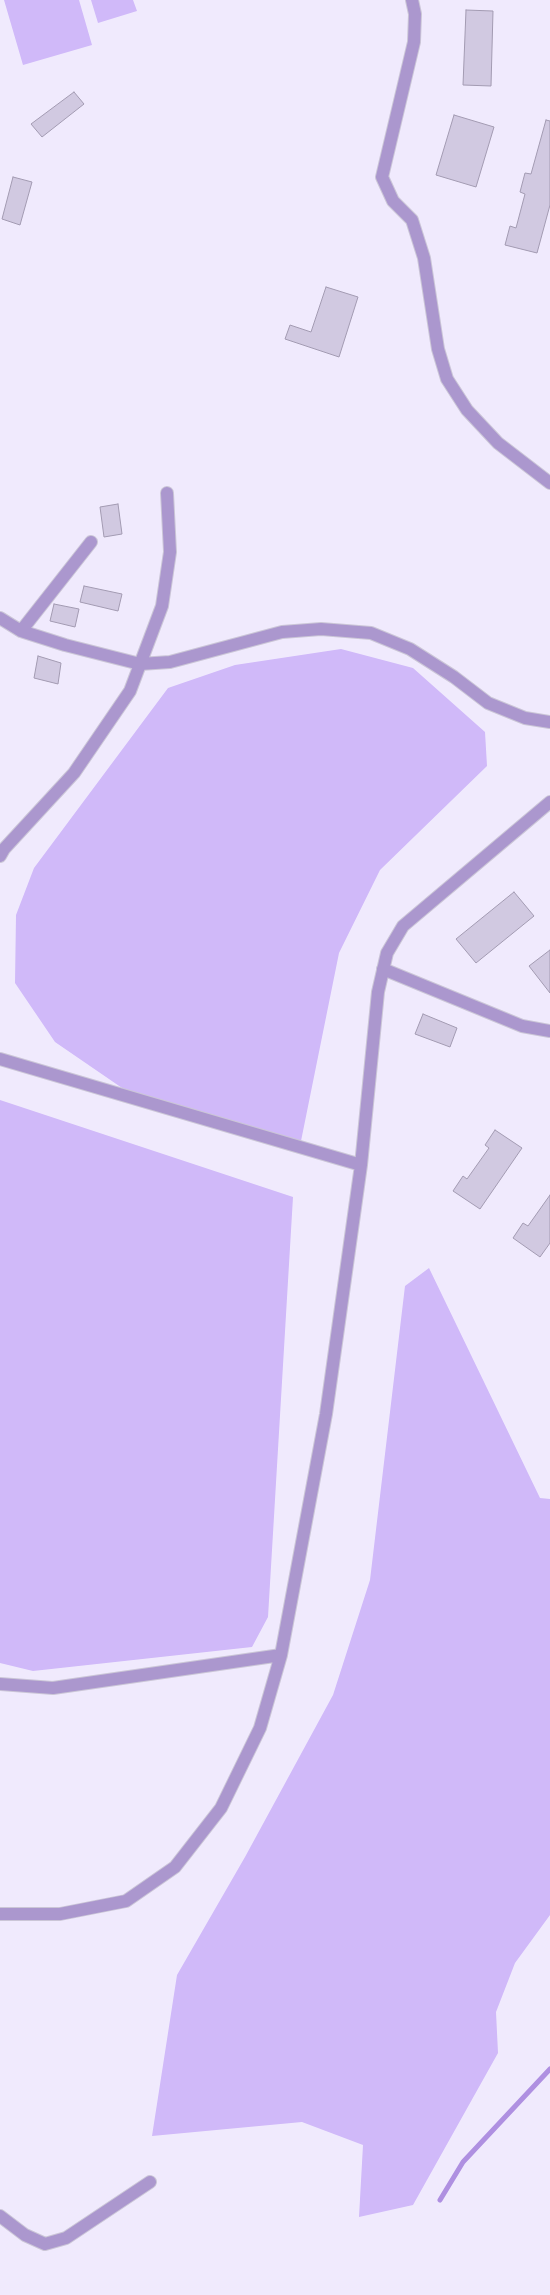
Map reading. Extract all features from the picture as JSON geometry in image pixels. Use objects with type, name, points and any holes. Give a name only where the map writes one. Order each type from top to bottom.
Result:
[{"type":"street","points":[[412,0],[415,14],[414,42],[382,177],[393,201],[412,220],[424,258],[438,350],[447,379],[467,410],[498,443],[550,483]]},
{"type":"street","points":[[0,856],[4,849],[74,773],[130,691],[162,606],[170,552],[167,493]]},
{"type":"street","points":[[21,631],[91,542]]},
{"type":"street","points":[[0,618],[21,631],[64,645],[140,664],[176,660],[282,632],[321,629],[371,633],[410,649],[454,676],[488,703],[525,718],[550,722]]},
{"type":"street","points":[[0,1914],[60,1914],[126,1901],[175,1868],[221,1808],[260,1728],[281,1656],[326,1414],[361,1165],[378,992],[387,953],[402,926],[550,802]]},
{"type":"street","points":[[383,969],[522,1026],[538,1031],[550,1031]]},
{"type":"street","points":[[0,1059],[361,1165]]},
{"type":"street","points":[[0,1684],[53,1688],[281,1656]]},
{"type":"street","points":[[0,2216],[25,2235],[45,2244],[66,2238],[150,2182]]},
{"type":"shaded area","points":[[4,0],[79,0],[92,45],[23,65]]},
{"type":"shaded area","points":[[91,0],[133,0],[137,11],[98,23]]},
{"type":"shaded area","points":[[341,649],[413,668],[485,732],[487,766],[380,870],[339,953],[301,1141],[125,1090],[55,1042],[15,983],[16,915],[34,868],[168,688],[235,665]]},
{"type":"shaded area","points":[[0,1100],[293,1197],[268,1617],[252,1647],[33,1671],[0,1663]]},
{"type":"shaded area","points":[[429,1268],[540,1498],[550,1499],[550,1915],[515,1963],[496,2012],[498,2053],[413,2205],[359,2217],[363,2145],[302,2122],[152,2136],[177,1975],[245,1857],[333,1695],[370,1580],[405,1286]]},
{"type":"building","points":[[466,10],[493,11],[491,86],[463,85]]},
{"type":"building","points":[[74,92],[84,104],[42,137],[31,124]]},
{"type":"building","points":[[454,115],[494,127],[476,187],[436,175]]},
{"type":"building","points":[[546,120],[550,121],[550,205],[537,253],[505,245],[510,226],[516,228],[525,194],[520,192],[525,173],[531,174]]},
{"type":"building","points":[[13,177],[32,182],[20,225],[2,219]]},
{"type":"building","points":[[326,287],[358,297],[339,357],[285,339],[290,325],[311,332]]},
{"type":"building","points":[[118,504],[122,534],[104,537],[100,507]]},
{"type":"building","points":[[84,586],[122,594],[118,611],[80,602]]},
{"type":"building","points":[[54,604],[79,609],[75,627],[50,621]]},
{"type":"building","points":[[38,656],[61,663],[58,684],[34,678]]},
{"type":"building","points":[[514,892],[534,916],[476,963],[456,939]]},
{"type":"building","points":[[550,950],[550,993],[529,966]]},
{"type":"building","points":[[423,1014],[457,1028],[450,1047],[415,1034]]},
{"type":"building","points":[[495,1130],[522,1148],[480,1209],[453,1191],[463,1176],[467,1179],[489,1148],[485,1145]]},
{"type":"building","points":[[550,1195],[550,1243],[540,1257],[513,1238],[523,1223],[528,1226]]},
{"type":"waterway","points":[[440,2200],[463,2162],[550,2069]]}]
